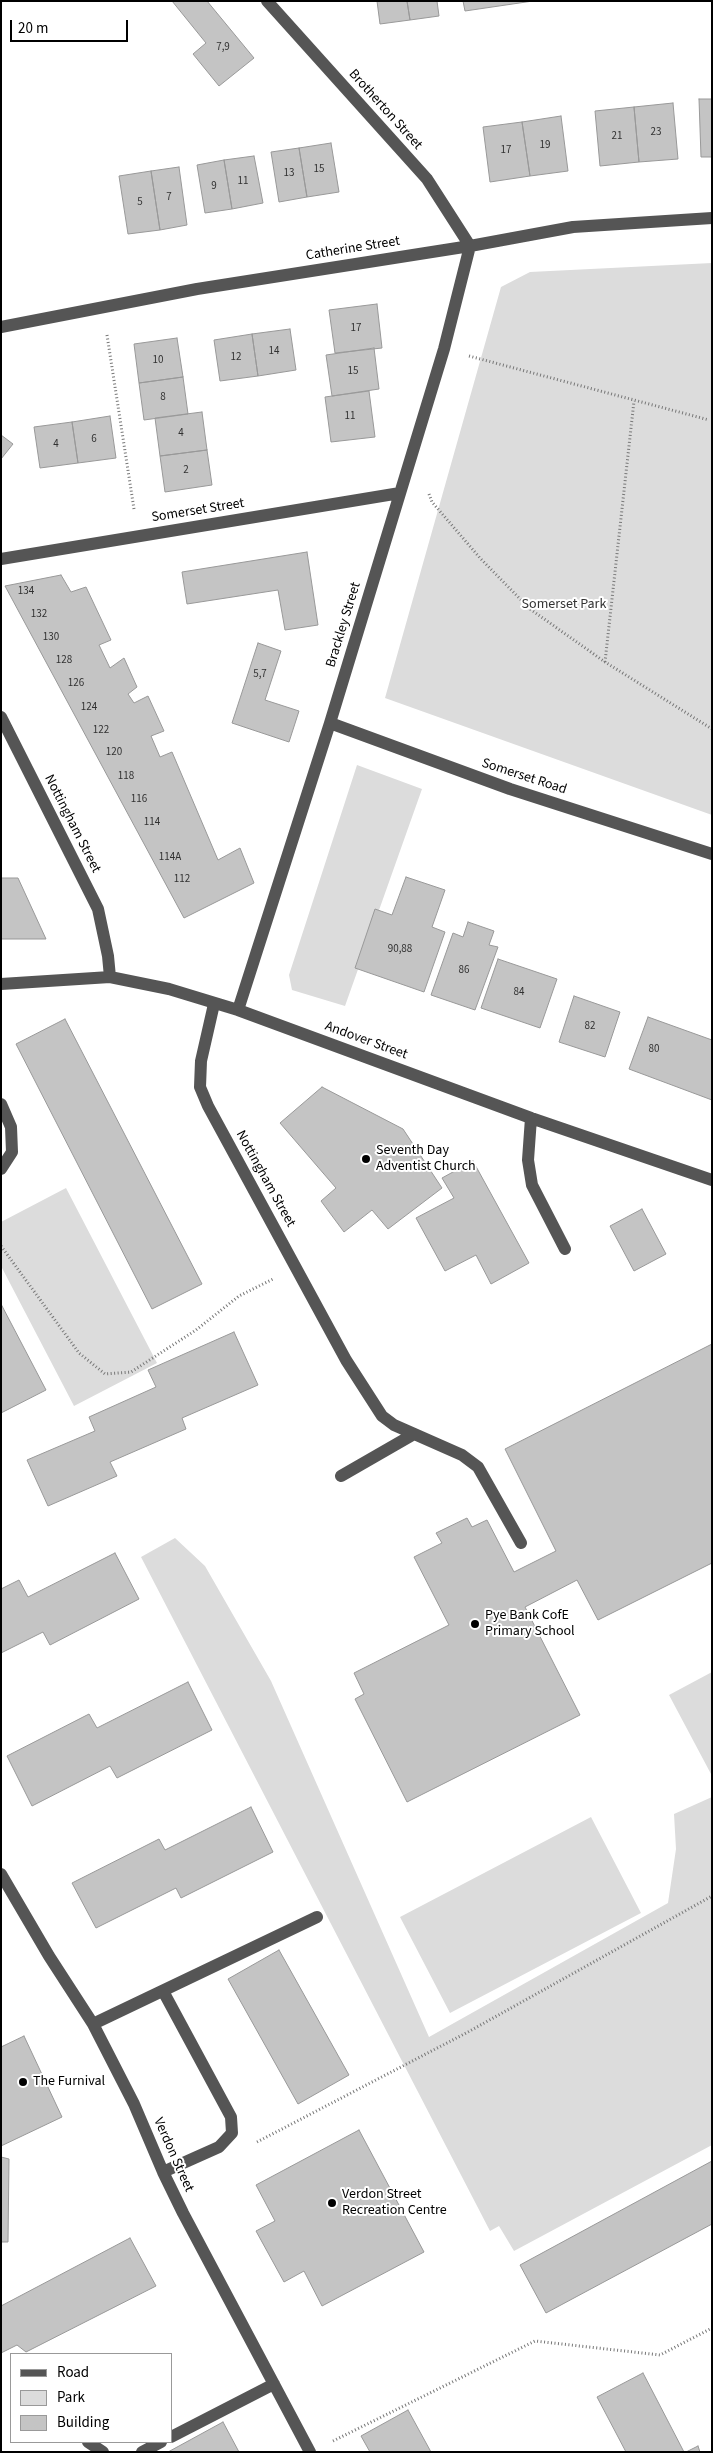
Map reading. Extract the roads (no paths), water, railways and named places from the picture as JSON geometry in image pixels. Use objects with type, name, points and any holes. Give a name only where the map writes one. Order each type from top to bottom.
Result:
[{"type":"street","name":"Brotherton Street","points":[[267,1],[427,179],[470,246]]},
{"type":"street","name":"Catherine Street","points":[[1,327],[197,289],[470,246],[574,227],[712,218]]},
{"type":"street","name":"Brackley Street","points":[[238,1010],[330,723],[444,350],[470,246]]},
{"type":"street","name":"Somerset Street","points":[[1,559],[400,493]]},
{"type":"street","name":"Nottingham Street","points":[[1,717],[98,909],[108,956],[110,977]]},
{"type":"street","name":"Somerset Road","points":[[330,723],[510,789],[712,854]]},
{"type":"street","name":"Andover Street","points":[[1,984],[110,977],[169,989],[238,1010],[531,1118],[712,1180]]},
{"type":"street","name":"Nottingham Street","points":[[214,1004],[201,1061],[200,1087],[208,1106],[346,1360],[382,1416],[414,1434],[462,1455],[478,1466],[521,1543]]},
{"type":"street","points":[[1,1104],[11,1127],[12,1152],[1,1169]]},
{"type":"street","points":[[531,1118],[528,1160],[532,1185],[565,1249]]},
{"type":"street","points":[[341,1476],[414,1434]]},
{"type":"street","name":"Verdon Street","points":[[1,1874],[49,1956],[93,2024],[134,2104],[163,2172],[310,2452]]},
{"type":"street","points":[[93,2024],[318,1917]]},
{"type":"street","points":[[163,1991],[231,2117],[232,2133],[219,2148],[163,2172]]},
{"type":"street","points":[[172,2436],[274,2384]]},
{"type":"street","points":[[90,2443],[103,2452]]},
{"type":"street","points":[[142,2452],[159,2443]]},
{"type":"place","name":"Seventh Day Adventist Church","points":[[366,1159]]},
{"type":"place","name":"Pye Bank CofE Primary School","points":[[475,1624]]},
{"type":"place","name":"The Furnival","points":[[23,2082]]},
{"type":"place","name":"Verdon Street Recreation Centre","points":[[332,2203]]},
{"type":"park label","name":"Somerset Park","points":[[564,605]]}]
